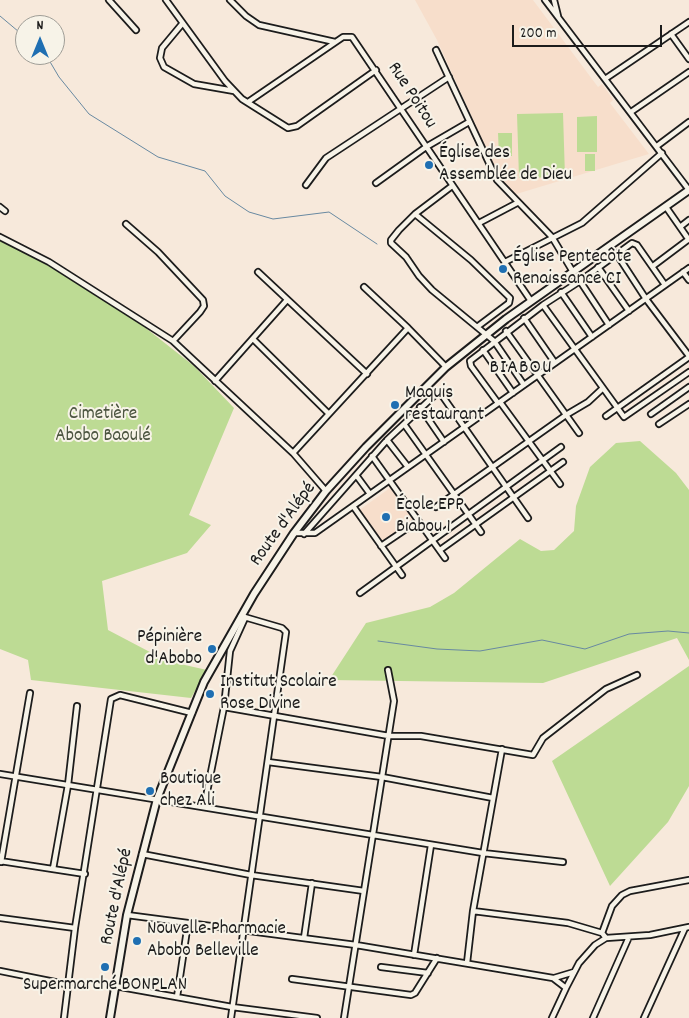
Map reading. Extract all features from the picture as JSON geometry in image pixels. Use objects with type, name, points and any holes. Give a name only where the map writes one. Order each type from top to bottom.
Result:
[{"type":"main road","name":"Route d'Alépé","points":[[110,1018],[127,916],[157,799],[204,682],[294,533],[326,491],[402,408],[446,367],[531,301],[689,190]]},
{"type":"street","points":[[109,0],[136,30]]},
{"type":"street","points":[[166,0],[182,24],[234,91],[288,128],[296,126],[376,70]]},
{"type":"street","points":[[230,0],[258,25],[335,42]]},
{"type":"street","points":[[545,0],[689,190]]},
{"type":"street","points":[[554,0],[558,17]]},
{"type":"street","points":[[605,79],[689,22]]},
{"type":"street","points":[[182,24],[162,48],[160,58],[164,67],[194,84],[234,91]]},
{"type":"street","points":[[671,34],[689,59]]},
{"type":"street","name":"Rue Poitou","points":[[335,42],[348,35],[352,37],[531,301]]},
{"type":"street","points":[[248,102],[335,42]]},
{"type":"street","points":[[436,50],[498,180],[517,203],[536,218],[552,238],[572,273],[580,281],[609,325]]},
{"type":"street","points":[[631,112],[689,72]]},
{"type":"street","points":[[306,185],[326,158],[449,77]]},
{"type":"street","points":[[376,183],[426,147],[469,122]]},
{"type":"street","points":[[657,146],[689,122]]},
{"type":"street","points":[[505,262],[582,223],[662,153]]},
{"type":"street","points":[[452,186],[415,214],[395,235],[391,243],[406,257],[419,276],[432,290],[494,342],[524,385]]},
{"type":"street","points":[[479,223],[517,203]]},
{"type":"street","points":[[653,266],[689,240],[666,207]]},
{"type":"street","points":[[0,208],[5,211]]},
{"type":"street","points":[[415,214],[471,260],[510,298],[509,303],[476,327]]},
{"type":"street","points":[[680,227],[689,220]]},
{"type":"street","points":[[126,224],[158,252],[204,300],[204,306],[200,312],[173,341]]},
{"type":"street","points":[[0,237],[49,262],[173,341],[293,453],[326,491]]},
{"type":"street","points":[[560,484],[469,363],[506,331],[561,292],[580,281],[631,243],[636,244],[665,285]]},
{"type":"street","points":[[606,416],[689,357],[646,299],[616,253]]},
{"type":"street","points":[[598,267],[629,310]]},
{"type":"street","points":[[294,533],[315,533],[689,268]]},
{"type":"street","points":[[258,272],[367,374]]},
{"type":"street","points":[[683,272],[689,280]]},
{"type":"street","points":[[364,287],[446,367]]},
{"type":"street","points":[[561,292],[592,337]]},
{"type":"street","points":[[215,381],[287,300]]},
{"type":"street","points":[[542,305],[622,416],[626,416],[689,372]]},
{"type":"street","points":[[524,318],[555,363]]},
{"type":"street","points":[[293,453],[408,328]]},
{"type":"street","points":[[506,331],[536,376],[579,433]]},
{"type":"street","points":[[253,339],[329,414]]},
{"type":"street","points":[[483,350],[512,393]]},
{"type":"street","points":[[651,414],[689,387]]},
{"type":"street","points":[[436,507],[528,441],[588,402],[602,389]]},
{"type":"street","points":[[304,534],[387,440],[420,407],[439,393],[528,518]]},
{"type":"street","points":[[659,424],[689,404]]},
{"type":"street","points":[[420,407],[444,442]]},
{"type":"street","points":[[404,424],[456,494],[481,532]]},
{"type":"street","points":[[387,440],[408,467]]},
{"type":"street","points":[[360,593],[470,515],[561,447]]},
{"type":"street","points":[[372,456],[445,558]]},
{"type":"street","points":[[440,550],[563,462]]},
{"type":"street","points":[[356,475],[370,494]]},
{"type":"street","points":[[353,506],[402,575]]},
{"type":"street","points":[[381,546],[418,521]]},
{"type":"street","points":[[204,807],[224,707],[230,651],[243,617],[282,628],[286,632],[275,716],[230,1018]]},
{"type":"street","points":[[344,1018],[395,695],[388,670]]},
{"type":"street","points":[[224,707],[388,736],[421,736],[529,755],[535,754],[543,738],[606,689],[637,675]]},
{"type":"street","points":[[30,693],[1,861],[85,874]]},
{"type":"street","points":[[64,1018],[110,704],[113,696],[120,695],[192,713]]},
{"type":"street","points":[[53,869],[68,785],[77,706]]},
{"type":"street","points":[[467,963],[473,910],[502,749]]},
{"type":"street","points":[[268,762],[382,777],[493,798]]},
{"type":"street","points":[[0,774],[373,836],[483,853],[563,862]]},
{"type":"street","points":[[414,955],[431,845]]},
{"type":"street","points":[[142,854],[251,875],[364,891]]},
{"type":"street","points":[[602,933],[612,906],[630,891],[689,880]]},
{"type":"street","points":[[304,938],[312,883]]},
{"type":"street","points":[[473,910],[568,923],[602,933],[606,938]]},
{"type":"street","points":[[127,916],[244,929],[437,958],[553,978],[574,972]]},
{"type":"street","points":[[0,918],[76,928]]},
{"type":"street","points":[[177,998],[188,923]]},
{"type":"street","points":[[552,1018],[574,972],[595,945],[606,938],[629,937],[687,928]]},
{"type":"street","points":[[644,1018],[687,928]]},
{"type":"street","points":[[593,1018],[629,937]]},
{"type":"street","points":[[292,980],[411,995],[437,958]]},
{"type":"street","points":[[380,967],[428,973]]},
{"type":"street","points":[[0,971],[70,985]]},
{"type":"street","points":[[553,978],[566,988]]},
{"type":"street","points":[[115,986],[232,1007],[317,1018]]},
{"type":"shaded area","points":[[415,0],[533,0],[598,87],[602,84],[613,100],[610,103],[649,154],[513,195],[500,179],[437,40]]},
{"type":"shaded area","name":"École EPP Biabou 1","points":[[390,488],[415,523],[382,546],[358,511]]},
{"type":"green space","points":[[563,113],[565,177],[519,178],[517,114]]},
{"type":"green space","points":[[597,116],[597,152],[577,152],[577,117]]},
{"type":"green space","points":[[498,133],[512,133],[512,156],[499,156]]},
{"type":"green space","points":[[585,154],[595,154],[595,171],[585,171]]},
{"type":"green space","name":"Cimetière Abobo Baoulé","points":[[0,241],[42,260],[119,307],[194,366],[234,408],[189,515],[211,525],[187,553],[102,581],[108,630],[167,661],[207,670],[191,698],[31,680],[28,660],[0,649]]},
{"type":"green space","points":[[640,441],[676,473],[689,490],[689,660],[677,638],[543,683],[329,680],[366,623],[430,607],[454,593],[520,539],[541,551],[554,550],[574,531],[576,506],[590,467],[616,443]]},
{"type":"green space","points":[[689,666],[689,786],[668,822],[610,886],[552,761]]},
{"type":"waterway","points":[[0,16],[15,29]]},
{"type":"waterway","points":[[52,65],[59,77],[89,114],[158,157],[205,171],[225,196],[249,212],[273,219],[329,212],[377,244]]},
{"type":"waterway","points":[[378,641],[437,649],[480,651],[542,640],[585,649],[629,634],[668,631],[689,633]]},
{"type":"place","name":"Église des Assemblée de Dieu","points":[[429,165]]},
{"type":"place","name":"Église Pentecôte Renaissance CI","points":[[503,269]]},
{"type":"place","name":"Maquis restaurant","points":[[395,405]]},
{"type":"place","name":"École EPP Biabou 1","points":[[386,517]]},
{"type":"place","name":"Pépinière d'Abobo","points":[[212,649]]},
{"type":"place","name":"Institut Scolaire Rose Divine","points":[[210,694]]},
{"type":"place","name":"Boutique chez Ali","points":[[150,791]]},
{"type":"place","name":"Nouvelle Pharmacie Abobo Belleville","points":[[137,941]]},
{"type":"place","name":"Supermarché BONPLAN","points":[[105,967]]},
{"type":"district","name":"BIABOU","points":[[521,369]]}]
